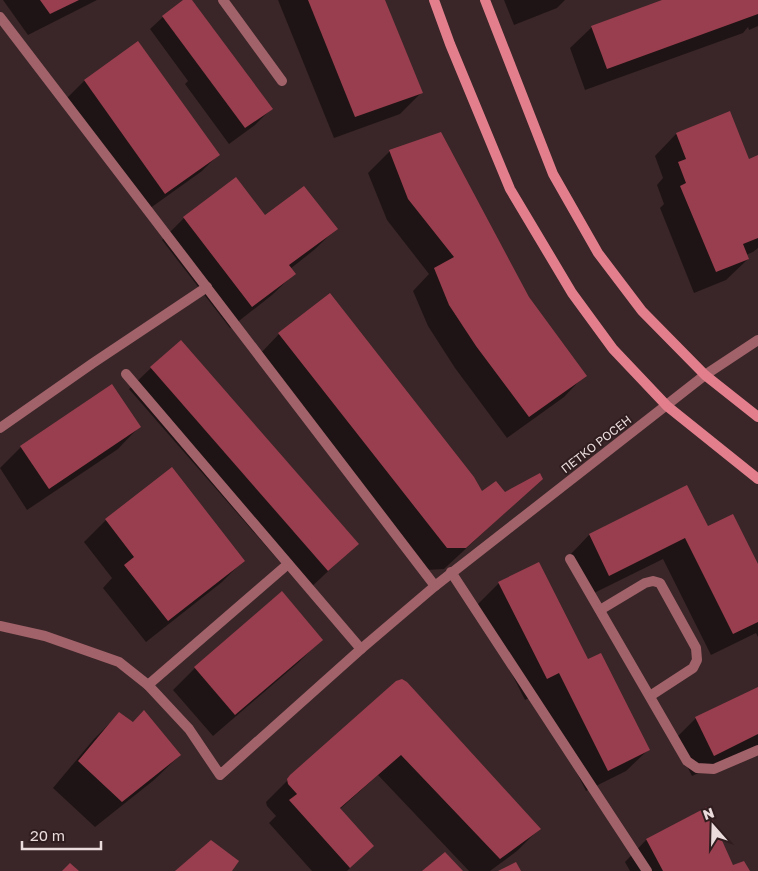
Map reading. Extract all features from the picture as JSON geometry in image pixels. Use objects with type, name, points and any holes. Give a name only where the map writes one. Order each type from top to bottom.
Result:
[{"type":"main road","points":[[434,0],[450,44],[510,189],[572,293],[613,349],[666,406],[758,479]]},
{"type":"main road","points":[[485,0],[553,174],[598,253],[642,311],[705,375],[758,418]]},
{"type":"street","points":[[223,0],[282,81]]},
{"type":"street","points":[[0,17],[435,586]]},
{"type":"street","points":[[0,428],[207,287]]},
{"type":"street","name":"ПЕТКО РОСЕН","points":[[148,685],[189,729],[220,775],[361,649],[452,572],[705,375],[758,340]]},
{"type":"street","points":[[126,374],[361,649]]},
{"type":"street","points":[[570,559],[686,761],[697,768],[714,769],[758,750]]},
{"type":"street","points":[[0,626],[45,636],[119,662],[148,685],[288,564]]},
{"type":"street","points":[[452,572],[647,871]]},
{"type":"street","points":[[600,610],[645,582],[653,581],[660,583],[696,648],[697,660],[693,668],[650,696]]},
{"type":"building","points":[[40,0],[79,0],[50,14]]},
{"type":"building","points":[[183,0],[192,0],[273,109],[245,128],[162,16]]},
{"type":"building","points":[[308,0],[385,0],[423,93],[355,117]]},
{"type":"building","points":[[662,0],[758,0],[758,14],[607,69],[591,26]]},
{"type":"building","points":[[138,41],[220,155],[165,194],[84,80]]},
{"type":"building","points":[[730,111],[749,159],[758,155],[758,238],[743,244],[749,259],[716,272],[680,186],[686,183],[678,162],[686,159],[676,133]]},
{"type":"building","points":[[441,132],[529,297],[587,376],[529,417],[476,346],[449,305],[434,268],[454,257],[408,199],[389,150]]},
{"type":"building","points":[[236,177],[265,215],[304,186],[338,229],[289,265],[296,274],[252,307],[183,217]]},
{"type":"building","points":[[330,293],[474,477],[482,491],[496,481],[505,492],[540,473],[543,479],[466,548],[447,548],[278,333]]},
{"type":"building","points":[[181,340],[359,544],[328,571],[150,367]]},
{"type":"building","points":[[112,384],[141,427],[49,489],[20,446]]},
{"type":"building","points":[[172,467],[245,561],[168,621],[124,565],[134,557],[105,519]]},
{"type":"building","points":[[687,485],[708,526],[733,514],[758,564],[758,622],[733,634],[685,538],[609,576],[589,534]]},
{"type":"building","points":[[539,562],[588,659],[601,653],[650,750],[608,771],[559,673],[547,679],[498,582]]},
{"type":"building","points":[[282,591],[323,640],[235,715],[194,667]]},
{"type":"building","points":[[402,679],[407,682],[541,829],[500,859],[401,755],[340,808],[374,846],[350,868],[289,800],[297,794],[288,784],[287,779],[290,775],[396,681]]},
{"type":"building","points":[[758,687],[758,734],[714,756],[695,717]]},
{"type":"building","points":[[144,710],[181,755],[122,802],[78,761],[119,712],[133,722]]},
{"type":"building","points":[[707,807],[733,865],[744,861],[750,871],[663,871],[646,839]]},
{"type":"building","points":[[211,840],[239,861],[232,871],[175,871]]},
{"type":"building","points":[[445,852],[463,871],[422,871]]},
{"type":"building","points":[[516,862],[521,871],[498,871]]},
{"type":"building","points":[[70,863],[79,871],[62,871]]}]
